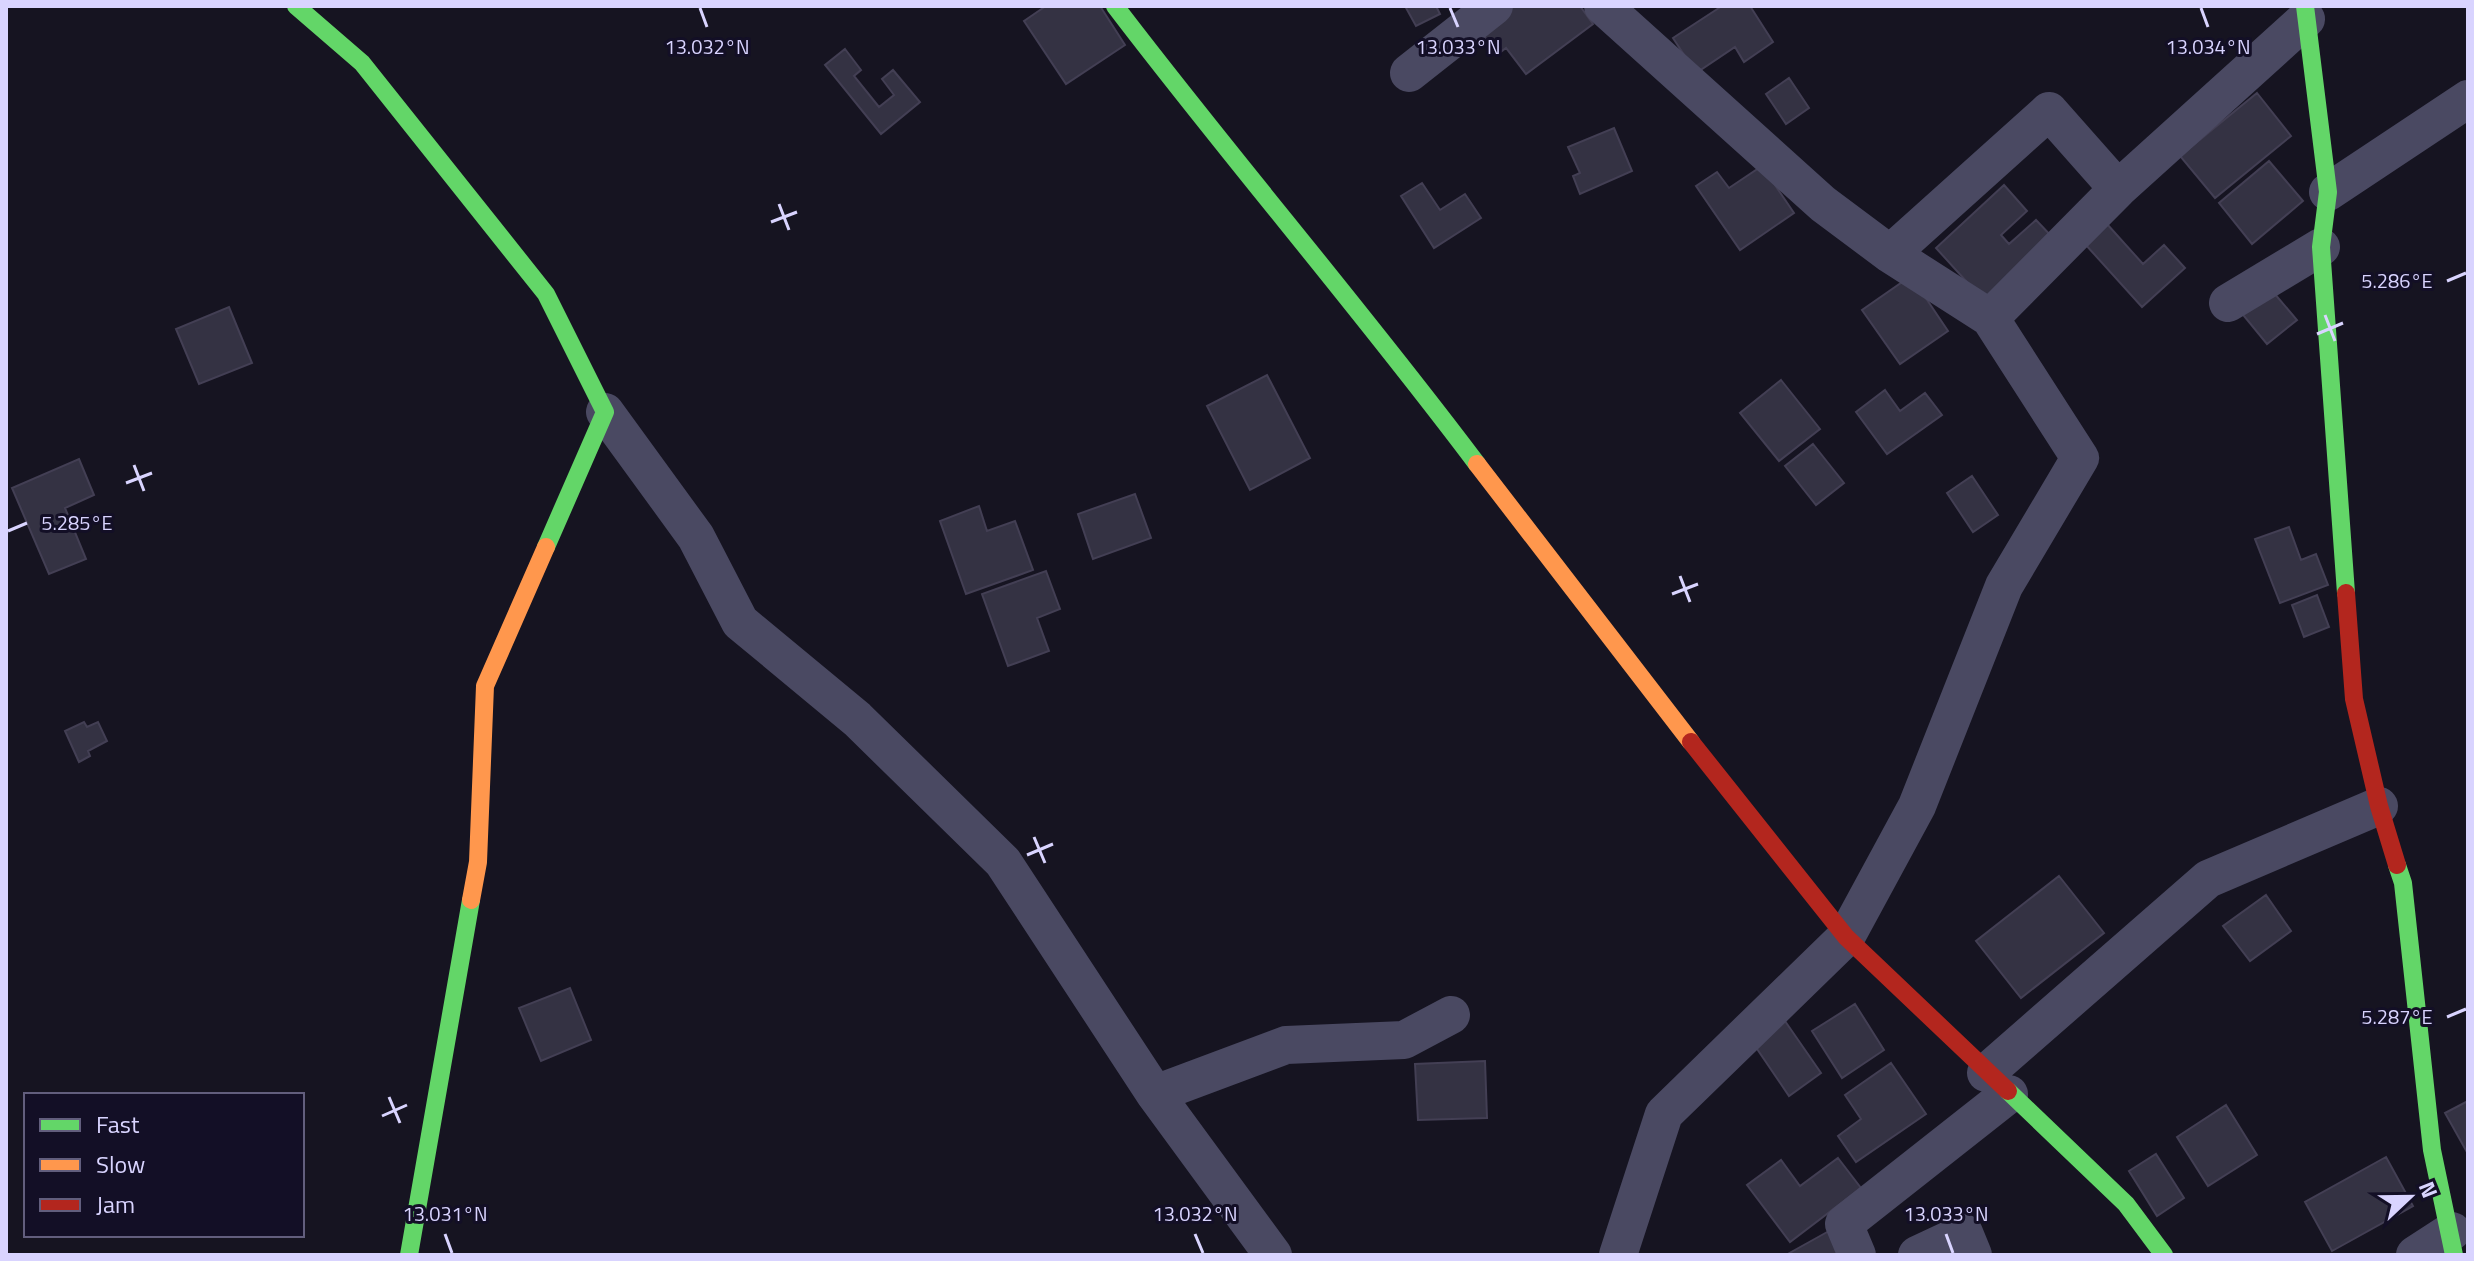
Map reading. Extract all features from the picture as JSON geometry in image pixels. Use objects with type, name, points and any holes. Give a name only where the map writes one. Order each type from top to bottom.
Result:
[{"type":"street","points":[[296,6],[362,63],[546,294],[605,412],[696,537],[740,622],[857,719],[1003,862],[1155,1094],[1273,1255]]},
{"type":"street","points":[[1115,6],[1219,143],[1399,360],[1611,641],[1846,937],[2126,1204],[2164,1255]]},
{"type":"street","points":[[1409,73],[1494,6]]},
{"type":"street","points":[[1603,6],[1823,204],[1890,254],[1990,318],[2080,458],[2004,586],[1917,806],[1846,937],[1664,1114],[1618,1255]]},
{"type":"street","points":[[1990,318],[2118,189],[2306,13]]},
{"type":"street","points":[[2306,13],[2328,192],[2321,247],[2354,699],[2379,806],[2403,883],[2432,1150],[2453,1243],[2415,1255]]},
{"type":"street","points":[[2328,192],[2468,99]]},
{"type":"street","points":[[1890,254],[2049,111],[2118,189]]},
{"type":"street","points":[[2228,303],[2321,247]]},
{"type":"street","points":[[409,1255],[478,862],[485,686],[605,412]]},
{"type":"street","points":[[1857,1255],[1844,1224],[1998,1084],[2208,879],[2379,806]]},
{"type":"street","points":[[1155,1094],[1286,1045],[1404,1040],[1451,1015]]},
{"type":"street","points":[[1917,1255],[1964,1233],[1973,1255]]},
{"type":"building","points":[[1046,6],[1100,6],[1125,45],[1066,84],[1024,21]]},
{"type":"building","points":[[1405,6],[1436,6],[1440,14],[1416,26]]},
{"type":"building","points":[[1502,6],[1580,6],[1593,24],[1526,74],[1506,48],[1498,54],[1476,25]]},
{"type":"building","points":[[1722,6],[1750,6],[1773,42],[1744,62],[1735,47],[1696,73],[1673,38]]},
{"type":"building","points":[[845,49],[861,70],[854,76],[879,107],[894,95],[882,79],[893,70],[920,102],[881,134],[825,65]]},
{"type":"building","points":[[1789,78],[1809,108],[1786,124],[1766,94]]},
{"type":"building","points":[[2257,93],[2291,136],[2215,198],[2180,156]]},
{"type":"building","points":[[1614,128],[1632,171],[1580,194],[1573,176],[1580,173],[1568,147]]},
{"type":"building","points":[[2269,161],[2303,201],[2252,244],[2219,203]]},
{"type":"building","points":[[1762,166],[1794,213],[1740,250],[1696,186],[1717,172],[1729,188]]},
{"type":"building","points":[[1422,183],[1440,210],[1465,194],[1481,218],[1434,248],[1401,196]]},
{"type":"building","points":[[2004,185],[2027,211],[2001,235],[2009,244],[2036,220],[2054,239],[1986,303],[1936,248]]},
{"type":"building","points":[[2107,224],[2143,264],[2164,245],[2185,268],[2142,307],[2085,244]]},
{"type":"building","points":[[1911,276],[1948,331],[1900,364],[1862,310]]},
{"type":"building","points":[[2268,286],[2297,320],[2267,344],[2239,310]]},
{"type":"building","points":[[229,307],[252,363],[199,384],[176,329]]},
{"type":"building","points":[[1267,375],[1310,458],[1250,490],[1207,406]]},
{"type":"building","points":[[1781,380],[1820,429],[1779,461],[1740,413]]},
{"type":"building","points":[[1885,390],[1900,411],[1925,393],[1942,415],[1887,454],[1856,412]]},
{"type":"building","points":[[1813,444],[1844,483],[1816,505],[1785,466]]},
{"type":"building","points":[[79,459],[94,495],[65,508],[86,559],[49,574],[12,488]]},
{"type":"building","points":[[1972,476],[1998,515],[1973,532],[1947,493]]},
{"type":"building","points":[[1135,494],[1151,538],[1093,559],[1078,514]]},
{"type":"building","points":[[979,506],[987,531],[1015,521],[1033,570],[966,594],[940,521]]},
{"type":"building","points":[[2289,527],[2301,560],[2316,554],[2328,585],[2280,603],[2255,539]]},
{"type":"building","points":[[1046,571],[1060,609],[1037,618],[1049,651],[1008,666],[982,594]]},
{"type":"building","points":[[2317,595],[2329,627],[2304,637],[2292,605]]},
{"type":"building","points":[[84,722],[87,727],[98,722],[107,741],[88,751],[90,756],[79,762],[65,731]]},
{"type":"building","points":[[2059,876],[2104,933],[2021,998],[1976,941]]},
{"type":"building","points":[[2266,895],[2291,931],[2250,961],[2223,926]]},
{"type":"building","points":[[570,988],[591,1040],[541,1061],[519,1008]]},
{"type":"building","points":[[1855,1004],[1884,1050],[1842,1078],[1812,1031]]},
{"type":"building","points":[[1785,1021],[1821,1073],[1789,1096],[1753,1043]]},
{"type":"building","points":[[1485,1061],[1487,1118],[1418,1120],[1415,1064]]},
{"type":"building","points":[[1891,1063],[1926,1114],[1856,1162],[1838,1136],[1861,1119],[1845,1095]]},
{"type":"building","points":[[2468,1101],[2468,1154],[2445,1113]]},
{"type":"building","points":[[2226,1105],[2257,1155],[2208,1186],[2177,1137]]},
{"type":"building","points":[[2156,1154],[2184,1198],[2157,1216],[2129,1171]]},
{"type":"building","points":[[2386,1157],[2413,1206],[2332,1251],[2305,1202]]},
{"type":"building","points":[[1838,1158],[1861,1188],[1790,1242],[1747,1185],[1781,1160],[1800,1186]]},
{"type":"building","points":[[1829,1231],[1842,1255],[1786,1255]]},
{"type":"traffic: fast","points":[[296,6],[362,63],[546,294],[605,412],[546,547]]},
{"type":"traffic: fast","points":[[1115,6],[1477,464]]},
{"type":"traffic: fast","points":[[2305,6],[2328,192],[2321,247],[2346,593]]},
{"type":"traffic: fast","points":[[2397,865],[2403,883],[2432,1150],[2454,1255]]},
{"type":"traffic: fast","points":[[409,1255],[471,900]]},
{"type":"traffic: fast","points":[[2008,1091],[2126,1204],[2164,1255]]},
{"type":"traffic: slow","points":[[1477,464],[1691,742]]},
{"type":"traffic: slow","points":[[471,900],[478,862],[485,686],[546,547]]},
{"type":"traffic: jam","points":[[2346,593],[2354,699],[2379,806],[2397,865]]},
{"type":"traffic: jam","points":[[1691,742],[1846,937],[2008,1091]]}]
